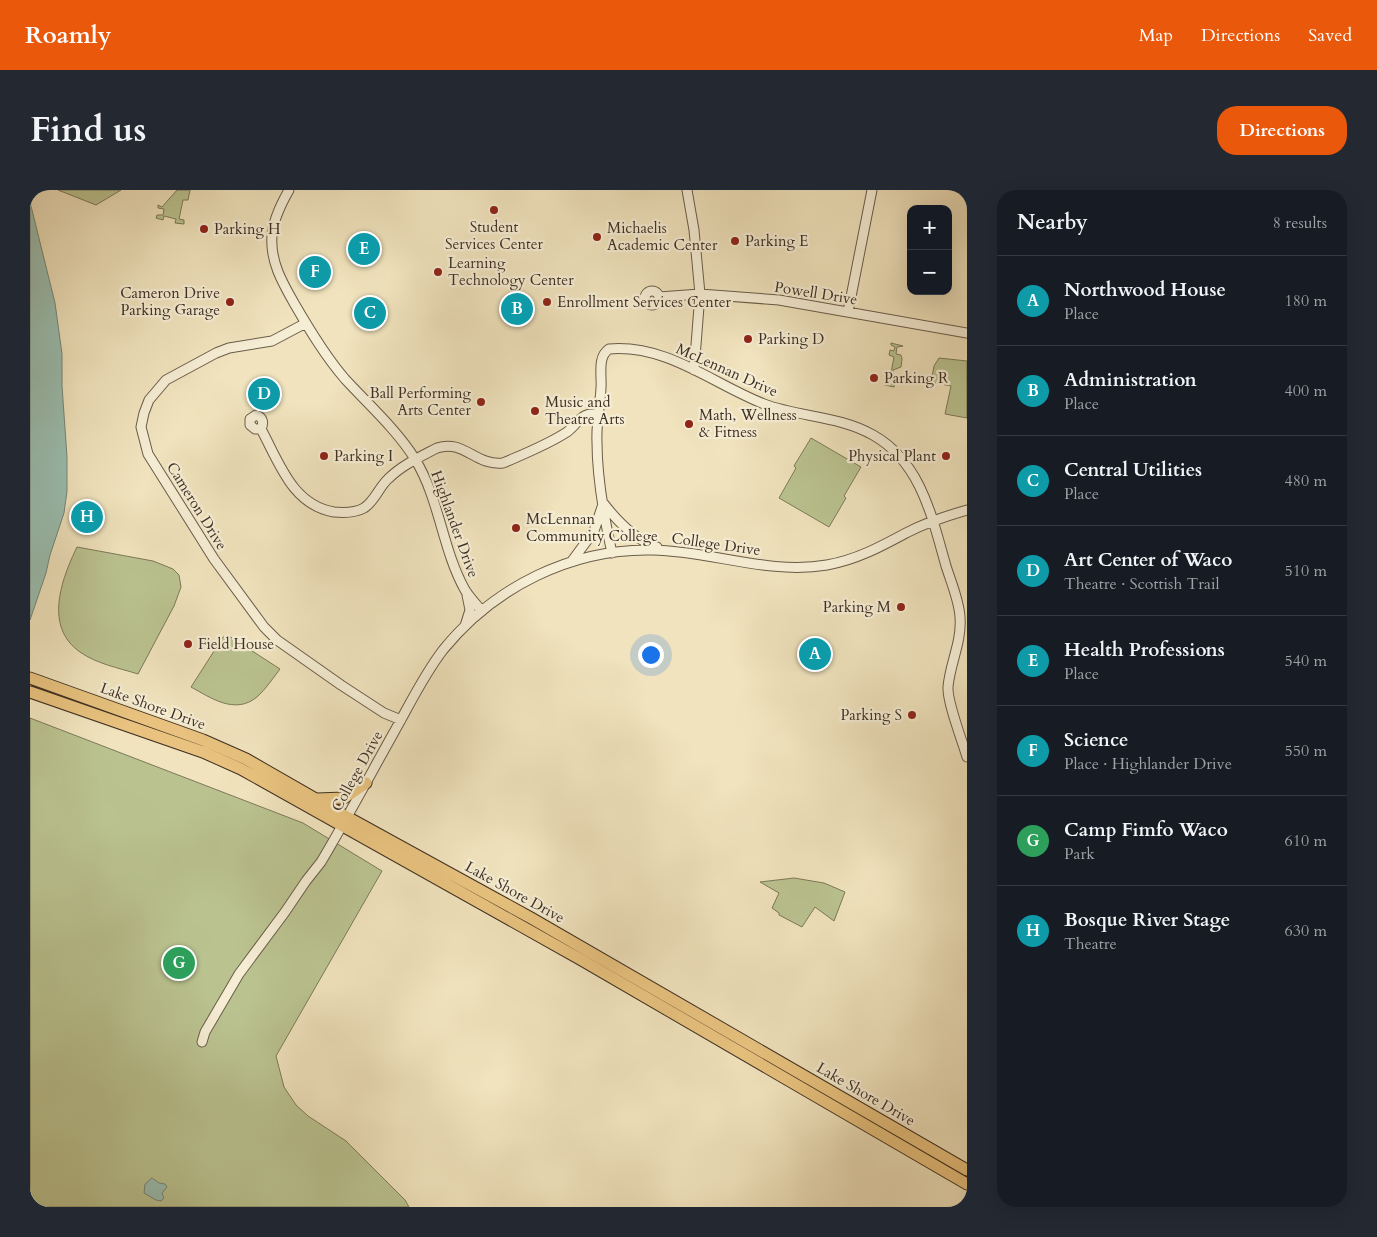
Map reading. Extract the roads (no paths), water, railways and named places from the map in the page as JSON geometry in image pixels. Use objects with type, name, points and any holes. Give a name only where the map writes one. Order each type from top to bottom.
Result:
[{"type":"main road","name":"Lake Shore Drive","points":[[30,678],[218,746],[246,759],[316,798],[345,822],[967,1184]]},
{"type":"main road","name":"Lake Shore Drive","points":[[30,692],[217,758],[345,822],[531,918],[967,1170]]},
{"type":"main road","points":[[316,798],[344,798],[366,783]]},
{"type":"street","name":"Highlander Drive","points":[[289,190],[274,221],[272,236],[277,272],[306,323],[344,377],[400,440],[415,460],[432,493],[454,564],[465,590],[470,610],[465,626]]},
{"type":"street","points":[[687,190],[694,230],[700,294],[694,370]]},
{"type":"street","points":[[848,312],[872,190]]},
{"type":"street","name":"Powell Drive","points":[[659,297],[700,294],[779,300],[967,333]]},
{"type":"street","name":"Cameron Drive","points":[[306,323],[272,341],[229,348],[216,353],[166,380],[149,400],[144,413],[141,427],[144,440],[148,454],[193,527],[225,576],[264,627],[278,640],[340,685],[384,713],[401,720]]},
{"type":"street","name":"McLennan Drive","points":[[599,415],[601,358],[606,351],[613,349],[641,350],[673,360],[764,404],[799,414],[843,423],[874,435],[904,461],[921,487],[928,503],[964,618],[948,690],[967,757]]},
{"type":"street","points":[[261,430],[284,473],[298,494],[307,502],[327,511],[349,512],[365,507],[397,471],[437,448],[454,446],[484,461],[495,464],[503,463],[567,432],[584,415],[594,413],[599,415],[596,441],[603,502],[612,553]]},
{"type":"street","points":[[603,502],[621,524],[634,535],[647,544],[667,550]]},
{"type":"street","points":[[572,562],[594,531],[603,502]]},
{"type":"street","name":"College Drive","points":[[202,1042],[205,1032],[239,974],[321,862],[432,666],[465,626],[502,595],[526,581],[572,562],[630,550],[667,550],[776,566],[822,566],[865,555],[933,521],[967,510]]},
{"type":"street","name":"Highlander Drive","points":[[465,590],[482,611]]},
{"type":"place","name":"Student Services Center","points":[[494,210]]},
{"type":"place","name":"Parking H","points":[[204,229]]},
{"type":"place","name":"Michaelis Academic Center","points":[[597,237]]},
{"type":"place","name":"Parking E","points":[[735,241]]},
{"type":"place","name":"Health Professions","points":[[364,249]]},
{"type":"place","name":"Science","points":[[315,272]]},
{"type":"place","name":"Learning Technology Center","points":[[438,272]]},
{"type":"place","name":"Cameron Drive Parking Garage","points":[[230,302]]},
{"type":"place","name":"Enrollment Services Center","points":[[547,302]]},
{"type":"place","name":"Administration","points":[[517,309]]},
{"type":"place","name":"Central Utilities","points":[[370,313]]},
{"type":"place","name":"Parking D","points":[[748,339]]},
{"type":"place","name":"Parking R","points":[[874,378]]},
{"type":"place","name":"Art Center of Waco","points":[[264,394]]},
{"type":"place","name":"Ball Performing Arts Center","points":[[481,402]]},
{"type":"place","name":"Music and Theatre Arts","points":[[535,411]]},
{"type":"place","name":"Math, Wellness & Fitness","points":[[689,424]]},
{"type":"place","name":"Parking I","points":[[324,456]]},
{"type":"place","name":"Physical Plant","points":[[946,456]]},
{"type":"place","name":"Bosque River Stage","points":[[87,517]]},
{"type":"place","name":"McLennan Community College","points":[[516,528]]},
{"type":"place","name":"Parking M","points":[[901,607]]},
{"type":"place","name":"Field House","points":[[188,644]]},
{"type":"place","name":"Northwood House","points":[[815,654]]},
{"type":"place","name":"Parking S","points":[[912,715]]},
{"type":"place","name":"Camp Fimfo Waco","points":[[179,963]]}]
